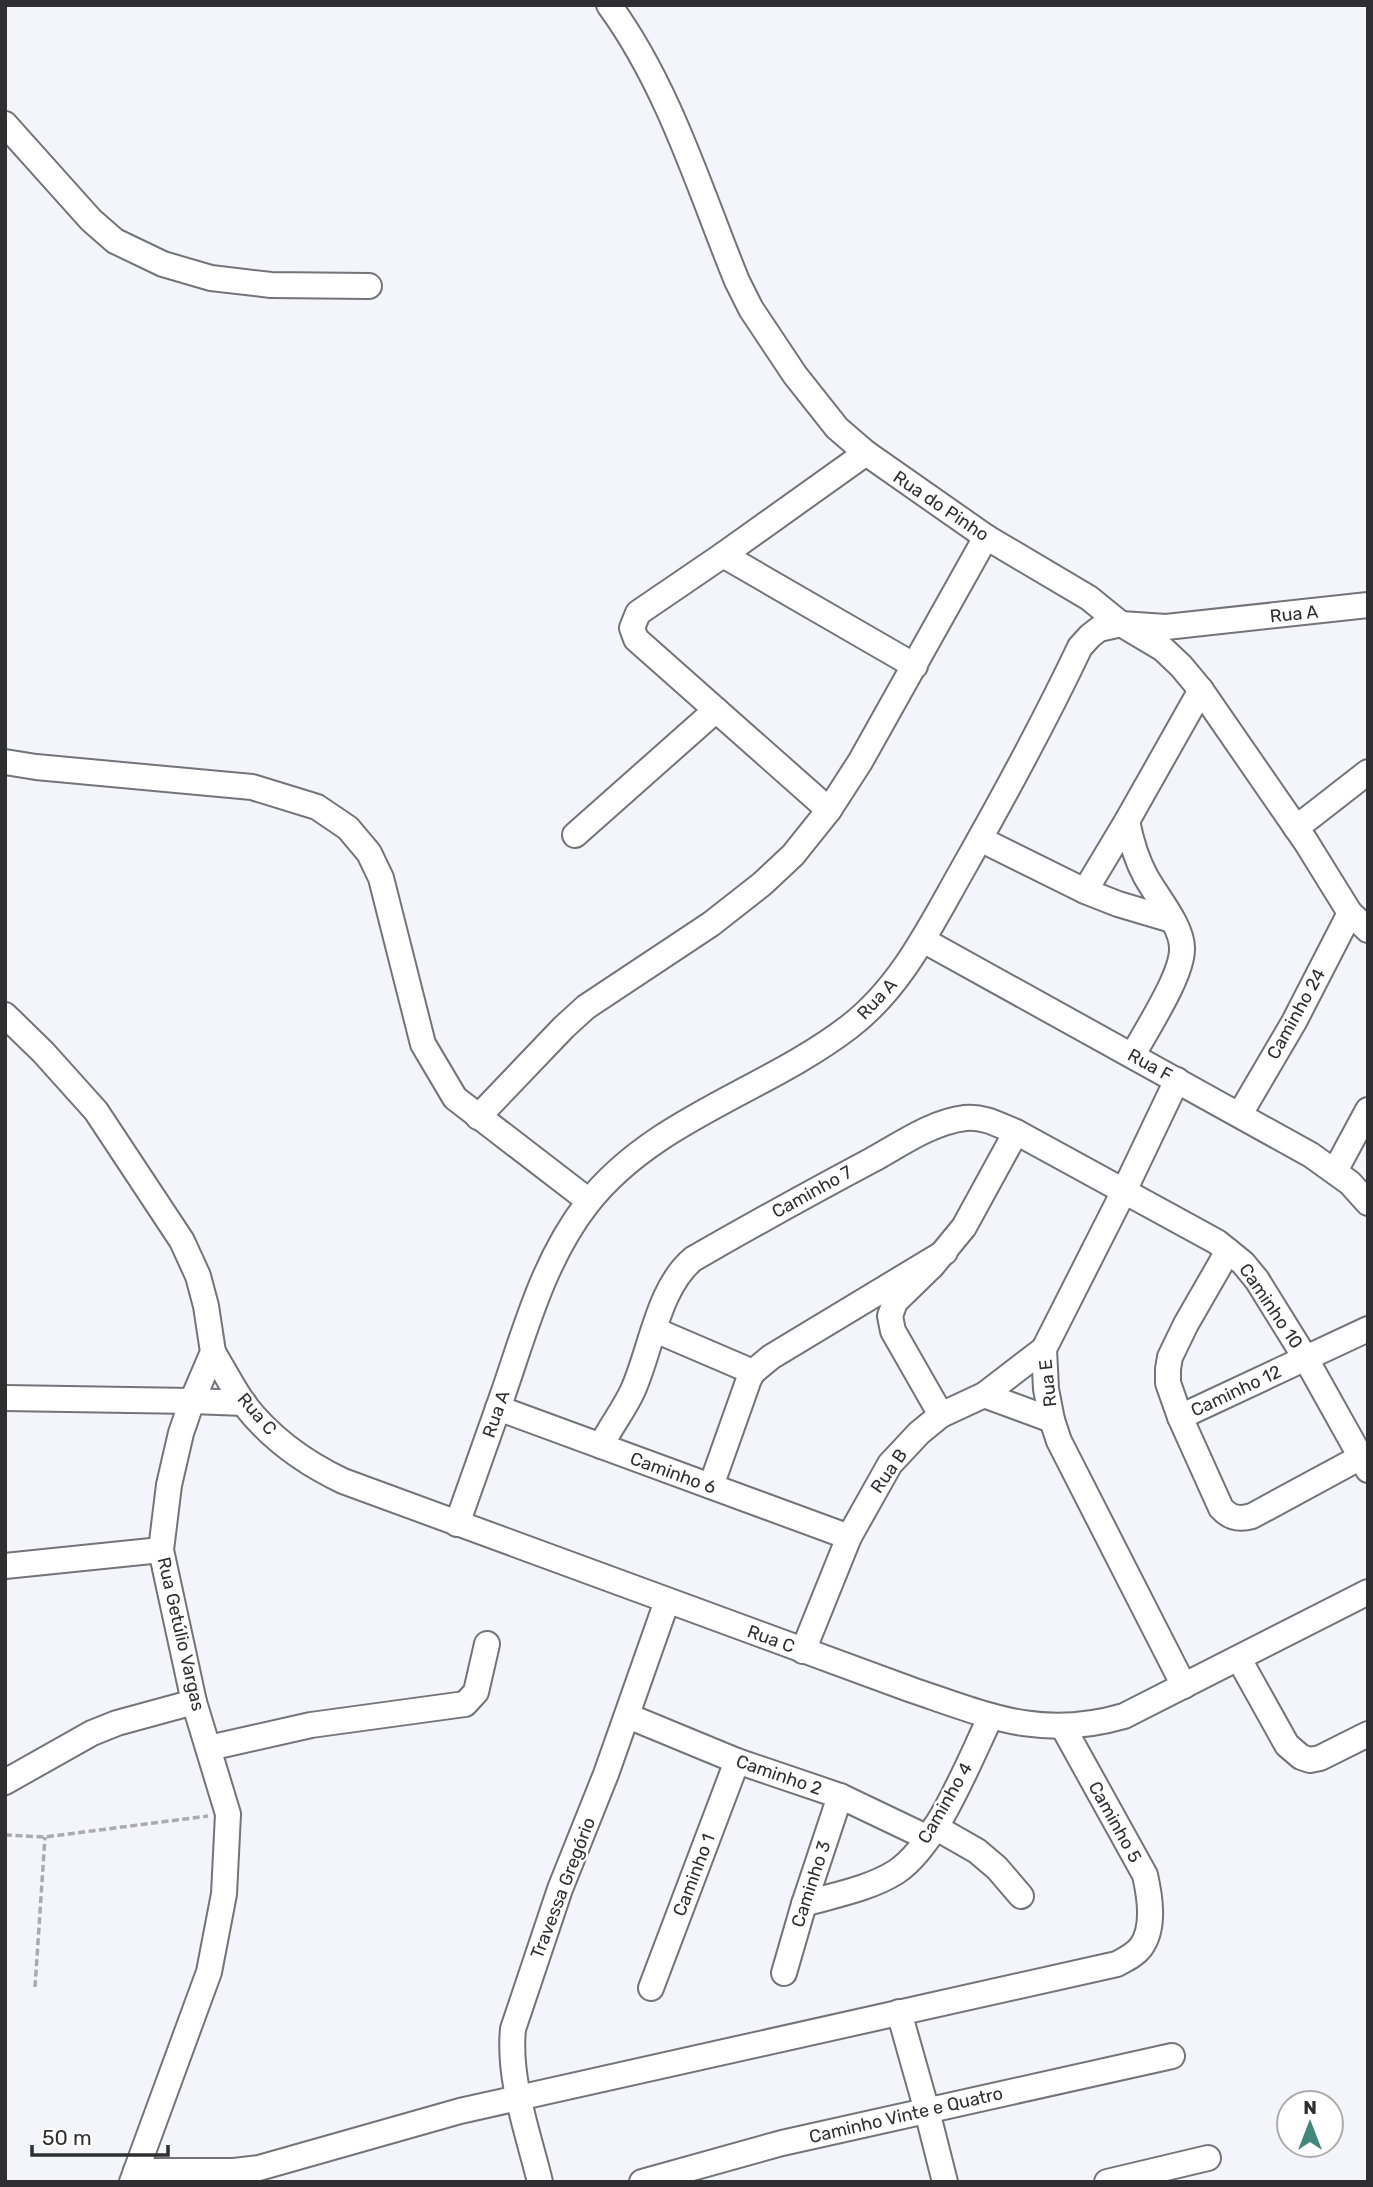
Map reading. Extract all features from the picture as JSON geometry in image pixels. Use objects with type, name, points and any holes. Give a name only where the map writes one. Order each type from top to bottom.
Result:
[{"type":"street","name":"Rua do Pinho","points":[[609,5],[663,97],[737,281],[751,309],[823,410],[838,428],[866,453],[986,537],[1089,598],[1121,624],[1163,649],[1201,690],[1359,922]]},
{"type":"street","points":[[5,124],[91,220],[115,241],[163,264],[211,278],[271,285],[369,286]]},
{"type":"street","points":[[829,810],[636,639],[632,628],[638,612],[866,453]]},
{"type":"street","points":[[478,1117],[586,1007],[711,924],[762,884],[793,855],[829,810],[860,762],[986,537]]},
{"type":"street","points":[[723,555],[915,666]]},
{"type":"street","name":"Rua A","points":[[457,1524],[543,1279],[572,1224],[589,1201],[623,1165],[647,1147],[812,1052],[849,1027],[892,986],[923,940],[1038,734],[1080,648],[1090,636],[1099,629],[1121,624],[1166,627],[1368,606]]},
{"type":"street","points":[[1085,891],[1201,690]]},
{"type":"street","points":[[575,835],[716,710]]},
{"type":"street","points":[[5,762],[252,787],[317,807],[348,828],[369,853],[381,878],[423,1044],[455,1098],[589,1201]]},
{"type":"street","points":[[1296,828],[1368,772]]},
{"type":"street","points":[[1127,821],[1138,859],[1180,935],[1182,949],[1174,978],[1133,1055]]},
{"type":"street","points":[[980,839],[1085,891],[1172,920]]},
{"type":"street","name":"Caminho 24","points":[[1240,1114],[1294,1022],[1359,922]]},
{"type":"street","name":"Rua F","points":[[923,940],[1311,1155],[1335,1171],[1367,1202]]},
{"type":"street","points":[[5,1016],[43,1052],[96,1111],[182,1241],[198,1276],[213,1352]]},
{"type":"street","name":"Rua E","points":[[1177,1080],[1044,1349],[1046,1389],[1059,1441],[1184,1686]]},
{"type":"street","points":[[1335,1171],[1368,1110]]},
{"type":"street","name":"Caminho 7","points":[[603,1440],[634,1387],[677,1277],[685,1265],[922,1133],[949,1122],[974,1117],[987,1119],[1124,1191]]},
{"type":"street","points":[[941,1416],[892,1331],[890,1316],[899,1296],[945,1252],[978,1205],[1016,1132]]},
{"type":"street","name":"Caminho 10","points":[[1124,1191],[1217,1242],[1243,1263],[1257,1280],[1306,1359],[1364,1464]]},
{"type":"street","points":[[1228,1251],[1186,1324],[1170,1357],[1168,1369],[1168,1383],[1180,1417],[1222,1508],[1227,1514],[1243,1519],[1364,1464]]},
{"type":"street","points":[[710,1486],[753,1372],[771,1357],[945,1252]]},
{"type":"street","name":"Caminho 12","points":[[1180,1417],[1368,1329]]},
{"type":"street","points":[[655,1330],[753,1372]]},
{"type":"street","name":"Rua B","points":[[803,1651],[849,1537],[890,1464],[919,1433],[941,1416],[984,1395],[1044,1349]]},
{"type":"street","name":"Rua Getúlio Vargas","points":[[134,2177],[209,1972],[224,1894],[228,1814],[194,1702],[162,1550],[169,1485],[181,1433],[213,1352]]},
{"type":"street","name":"Rua C","points":[[213,1352],[244,1404],[279,1440],[316,1468],[457,1524],[991,1717],[1063,1727],[1097,1724],[1124,1716],[1368,1592]]},
{"type":"street","points":[[984,1395],[1052,1420]]},
{"type":"street","points":[[5,1398],[244,1404]]},
{"type":"street","name":"Caminho 6","points":[[500,1402],[603,1440],[710,1486],[849,1537]]},
{"type":"street","points":[[5,1566],[162,1550]]},
{"type":"street","name":"Travessa Gregório","points":[[540,2182],[519,2098],[511,2047],[513,2029],[560,1889],[628,1717],[667,1601]]},
{"type":"street","points":[[209,1748],[312,1725],[465,1704],[476,1692],[487,1644]]},
{"type":"street","points":[[1239,1659],[1287,1745],[1301,1758],[1320,1758],[1368,1734]]},
{"type":"street","points":[[5,1782],[92,1733],[117,1723],[194,1702]]},
{"type":"street","name":"Caminho 2","points":[[628,1717],[737,1761],[840,1796],[977,1851],[997,1868],[1021,1896]]},
{"type":"street","name":"Caminho 4","points":[[804,1904],[869,1885],[907,1864],[931,1833],[951,1799],[991,1717]]},
{"type":"street","name":"Caminho 5","points":[[899,2012],[1117,1964],[1132,1956],[1141,1947],[1149,1921],[1145,1875],[1063,1727]]},
{"type":"street","name":"Caminho 1","points":[[651,1988],[737,1761]]},
{"type":"street","name":"Caminho 3","points":[[784,1973],[840,1796]]},
{"type":"street","points":[[134,2177],[259,2168],[460,2111],[899,2012],[928,2111],[945,2182]]},
{"type":"street","name":"Caminho Vinte e Quatro","points":[[642,2182],[782,2143],[1172,2056]]},
{"type":"street","points":[[1107,2182],[1209,2158]]},
{"type":"path","points":[[5,1835],[45,1837],[228,1814]]},
{"type":"path","points":[[34,1987],[45,1837]]}]
